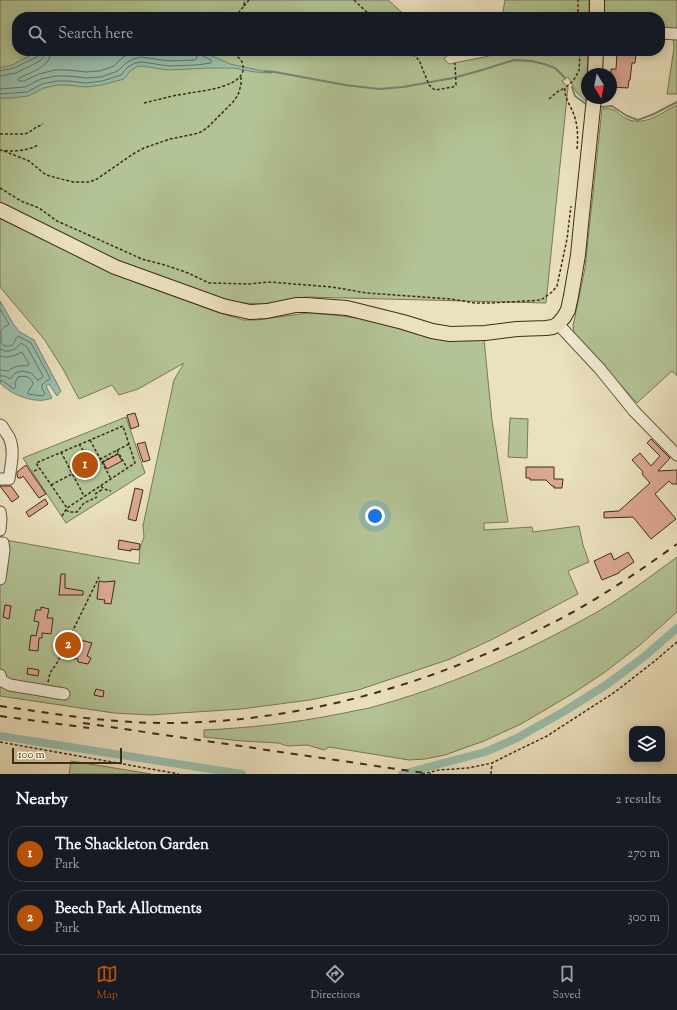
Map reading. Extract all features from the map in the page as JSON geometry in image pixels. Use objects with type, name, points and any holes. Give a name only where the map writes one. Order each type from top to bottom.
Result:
[{"type":"main road","points":[[597,0],[597,12]]},
{"type":"main road","points":[[595,68],[596,56]]},
{"type":"main road","points":[[0,210],[115,267],[223,306],[250,312],[267,312],[296,305],[346,308],[403,322],[432,331],[450,334],[553,327],[558,324],[568,310],[588,169],[593,104]]},
{"type":"street","points":[[665,33],[677,34]]},
{"type":"street","points":[[558,324],[600,369],[634,411],[677,455]]},
{"type":"street","points":[[0,426],[2,426],[9,438],[13,459],[9,479],[0,479]]},
{"type":"street","points":[[0,512],[2,519],[0,530]]},
{"type":"street","points":[[0,543],[2,543],[4,550],[0,579]]},
{"type":"street","points":[[0,676],[2,681],[10,686],[64,694]]},
{"type":"path","points":[[244,0],[244,6]]},
{"type":"path","points":[[239,12],[249,0]]},
{"type":"path","points":[[354,0],[367,12]]},
{"type":"path","points":[[578,0],[578,12]]},
{"type":"path","points":[[0,150],[29,161],[46,174],[57,178],[73,182],[89,182],[97,179],[144,148],[170,139],[199,133],[207,128],[238,95],[243,70],[242,61],[236,56]]},
{"type":"path","points":[[415,56],[419,60],[429,85],[434,90],[454,87],[456,85],[456,62]]},
{"type":"path","points":[[549,99],[573,81],[579,71],[580,56]]},
{"type":"path","points":[[144,103],[165,97],[220,88],[235,81],[241,75]]},
{"type":"path","points":[[565,88],[565,97],[574,114],[578,131],[577,151]]},
{"type":"path","points":[[0,134],[24,134],[43,124]]},
{"type":"path","points":[[4,151],[31,149],[38,146]]},
{"type":"path","points":[[0,188],[21,201],[39,208],[57,221],[142,259],[188,273],[209,283],[249,284],[269,282],[367,293],[451,299],[476,303],[541,300],[552,292],[556,286],[566,246],[572,202]]},
{"type":"path","points":[[62,516],[66,509],[135,463],[123,426],[36,463],[66,509],[69,512],[76,512],[82,505],[96,497]]},
{"type":"path","points":[[90,440],[111,479]]},
{"type":"path","points":[[79,444],[96,471]]},
{"type":"path","points":[[51,485],[129,444]]},
{"type":"path","points":[[117,450],[127,468]]},
{"type":"path","points":[[61,452],[84,496]]},
{"type":"path","points":[[102,462],[119,453]]},
{"type":"path","points":[[34,471],[40,468]]},
{"type":"path","points":[[101,486],[104,489],[111,491]]},
{"type":"path","points":[[95,494],[104,489]]},
{"type":"path","points":[[92,491],[98,500]]},
{"type":"path","points":[[46,691],[50,673],[58,663],[99,577]]},
{"type":"path","points":[[422,774],[439,770],[468,768],[492,763],[547,736],[616,692],[677,642]]},
{"type":"path","points":[[0,742],[179,774]]},
{"type":"path","points":[[491,774],[492,763]]},
{"type":"shaded area","points":[[0,0],[388,0],[401,12],[12,12],[12,56],[447,56],[444,59],[449,64],[489,56],[588,56],[587,68],[581,68],[581,97],[577,93],[568,77],[562,81],[568,87],[546,303],[305,297],[271,305],[221,301],[104,258],[0,206]]},
{"type":"shaded area","points":[[505,0],[589,0],[589,12],[503,12]]},
{"type":"shaded area","points":[[597,0],[677,0],[677,94],[667,94],[674,48],[673,38],[665,38],[665,12],[597,12]]},
{"type":"shaded area","points":[[677,105],[677,376],[672,371],[637,403],[574,333],[573,326],[585,268],[602,109],[611,109],[627,119],[640,121],[653,118]]},
{"type":"shaded area","points":[[0,218],[105,270],[217,312],[243,320],[256,320],[308,313],[334,315],[363,319],[436,339],[450,341],[484,339],[492,421],[508,522],[484,523],[484,530],[532,527],[533,532],[579,526],[583,545],[589,562],[568,571],[578,594],[493,639],[450,659],[358,690],[310,700],[241,709],[150,715],[114,713],[0,696],[0,539],[139,564],[140,548],[144,537],[143,526],[174,380],[184,363],[138,389],[119,395],[112,385],[79,399],[63,369],[44,339],[0,287]]},
{"type":"shaded area","points":[[126,417],[145,473],[66,523],[23,458]]},
{"type":"shaded area","points":[[510,418],[528,419],[527,458],[508,457]]},
{"type":"shaded area","points":[[677,557],[677,612],[640,645],[605,672],[572,694],[521,724],[484,741],[445,755],[425,759],[409,760],[329,747],[324,750],[307,745],[288,746],[278,743],[204,737],[204,730],[238,728],[288,722],[369,708],[399,700],[486,668],[570,627],[597,612],[628,593]]},
{"type":"shaded area","points":[[71,761],[151,774],[69,774]]},
{"type":"water","points":[[29,56],[212,56],[230,64],[272,73],[255,72],[234,68],[168,70],[142,66],[136,67],[130,71],[124,79],[102,85],[86,87],[57,85],[44,88],[28,96],[0,98],[0,68],[12,65]]},
{"type":"water","points":[[0,301],[14,325],[20,332],[34,340],[61,391],[57,396],[49,384],[46,386],[52,398],[39,400],[24,398],[17,395],[0,383]]},
{"type":"building","points":[[617,56],[636,56],[635,63],[632,63],[628,88],[617,87]]},
{"type":"building","points":[[135,413],[139,426],[131,429],[127,415]]},
{"type":"building","points":[[651,439],[670,458],[658,471],[677,470],[677,484],[672,484],[669,481],[655,494],[676,519],[651,539],[633,517],[604,518],[604,512],[619,511],[650,483],[642,474],[643,472],[632,460],[640,453],[651,466],[660,456],[647,443]]},
{"type":"building","points":[[145,442],[150,460],[143,462],[137,444]]},
{"type":"building","points":[[118,454],[122,461],[107,469],[103,462]]},
{"type":"building","points":[[26,465],[46,494],[39,498],[23,476],[18,478],[17,472]]},
{"type":"building","points":[[526,467],[554,467],[554,479],[563,479],[562,488],[554,488],[554,486],[546,480],[530,480],[530,478],[526,478]]},
{"type":"building","points":[[0,486],[11,486],[19,497],[12,502]]},
{"type":"building","points":[[135,488],[143,490],[136,521],[128,519]]},
{"type":"building","points":[[45,499],[48,504],[29,517],[26,512]]},
{"type":"building","points":[[119,540],[140,544],[139,550],[131,549],[131,551],[118,549]]},
{"type":"building","points":[[628,552],[634,562],[619,573],[602,580],[594,561],[611,553],[614,560]]},
{"type":"building","points":[[61,574],[65,574],[65,588],[83,591],[83,595],[59,595]]},
{"type":"building","points":[[99,581],[115,581],[111,604],[104,603],[105,600],[97,599]]},
{"type":"building","points":[[5,605],[11,606],[9,619],[3,617]]},
{"type":"building","points":[[41,607],[49,609],[47,618],[53,618],[51,634],[42,633],[42,638],[39,638],[38,651],[29,650],[31,635],[36,636],[39,622],[34,621],[36,610],[41,610]]},
{"type":"building","points":[[73,638],[92,643],[87,656],[91,658],[88,664],[78,662],[78,659],[65,658],[66,653],[57,651],[57,644],[72,646]]},
{"type":"building","points":[[28,668],[39,670],[38,676],[27,674]]},
{"type":"building","points":[[96,689],[104,691],[103,697],[94,695]]},
{"type":"waterway","points":[[265,71],[345,85],[379,89],[403,87],[453,78],[514,60],[531,61],[544,64],[555,68],[565,78]]},
{"type":"waterway","points":[[572,87],[575,96],[581,100]]},
{"type":"waterway","points":[[600,107],[612,106],[627,116],[638,120],[654,114],[677,102]]},
{"type":"waterway","points":[[402,774],[485,752],[517,738],[606,685],[645,656],[677,628]]},
{"type":"waterway","points":[[0,736],[242,774]]},
{"type":"railway","points":[[0,706],[103,720],[165,723],[208,722],[251,718],[293,712],[335,703],[376,693],[417,680],[497,649],[575,611],[627,579],[677,544]]},
{"type":"railway","points":[[0,716],[89,728]]},
{"type":"railway","points":[[83,723],[431,774]]},
{"type":"place","name":"The Shackleton Garden","points":[[85,465]]},
{"type":"place","name":"Beech Park Allotments","points":[[68,645]]}]
